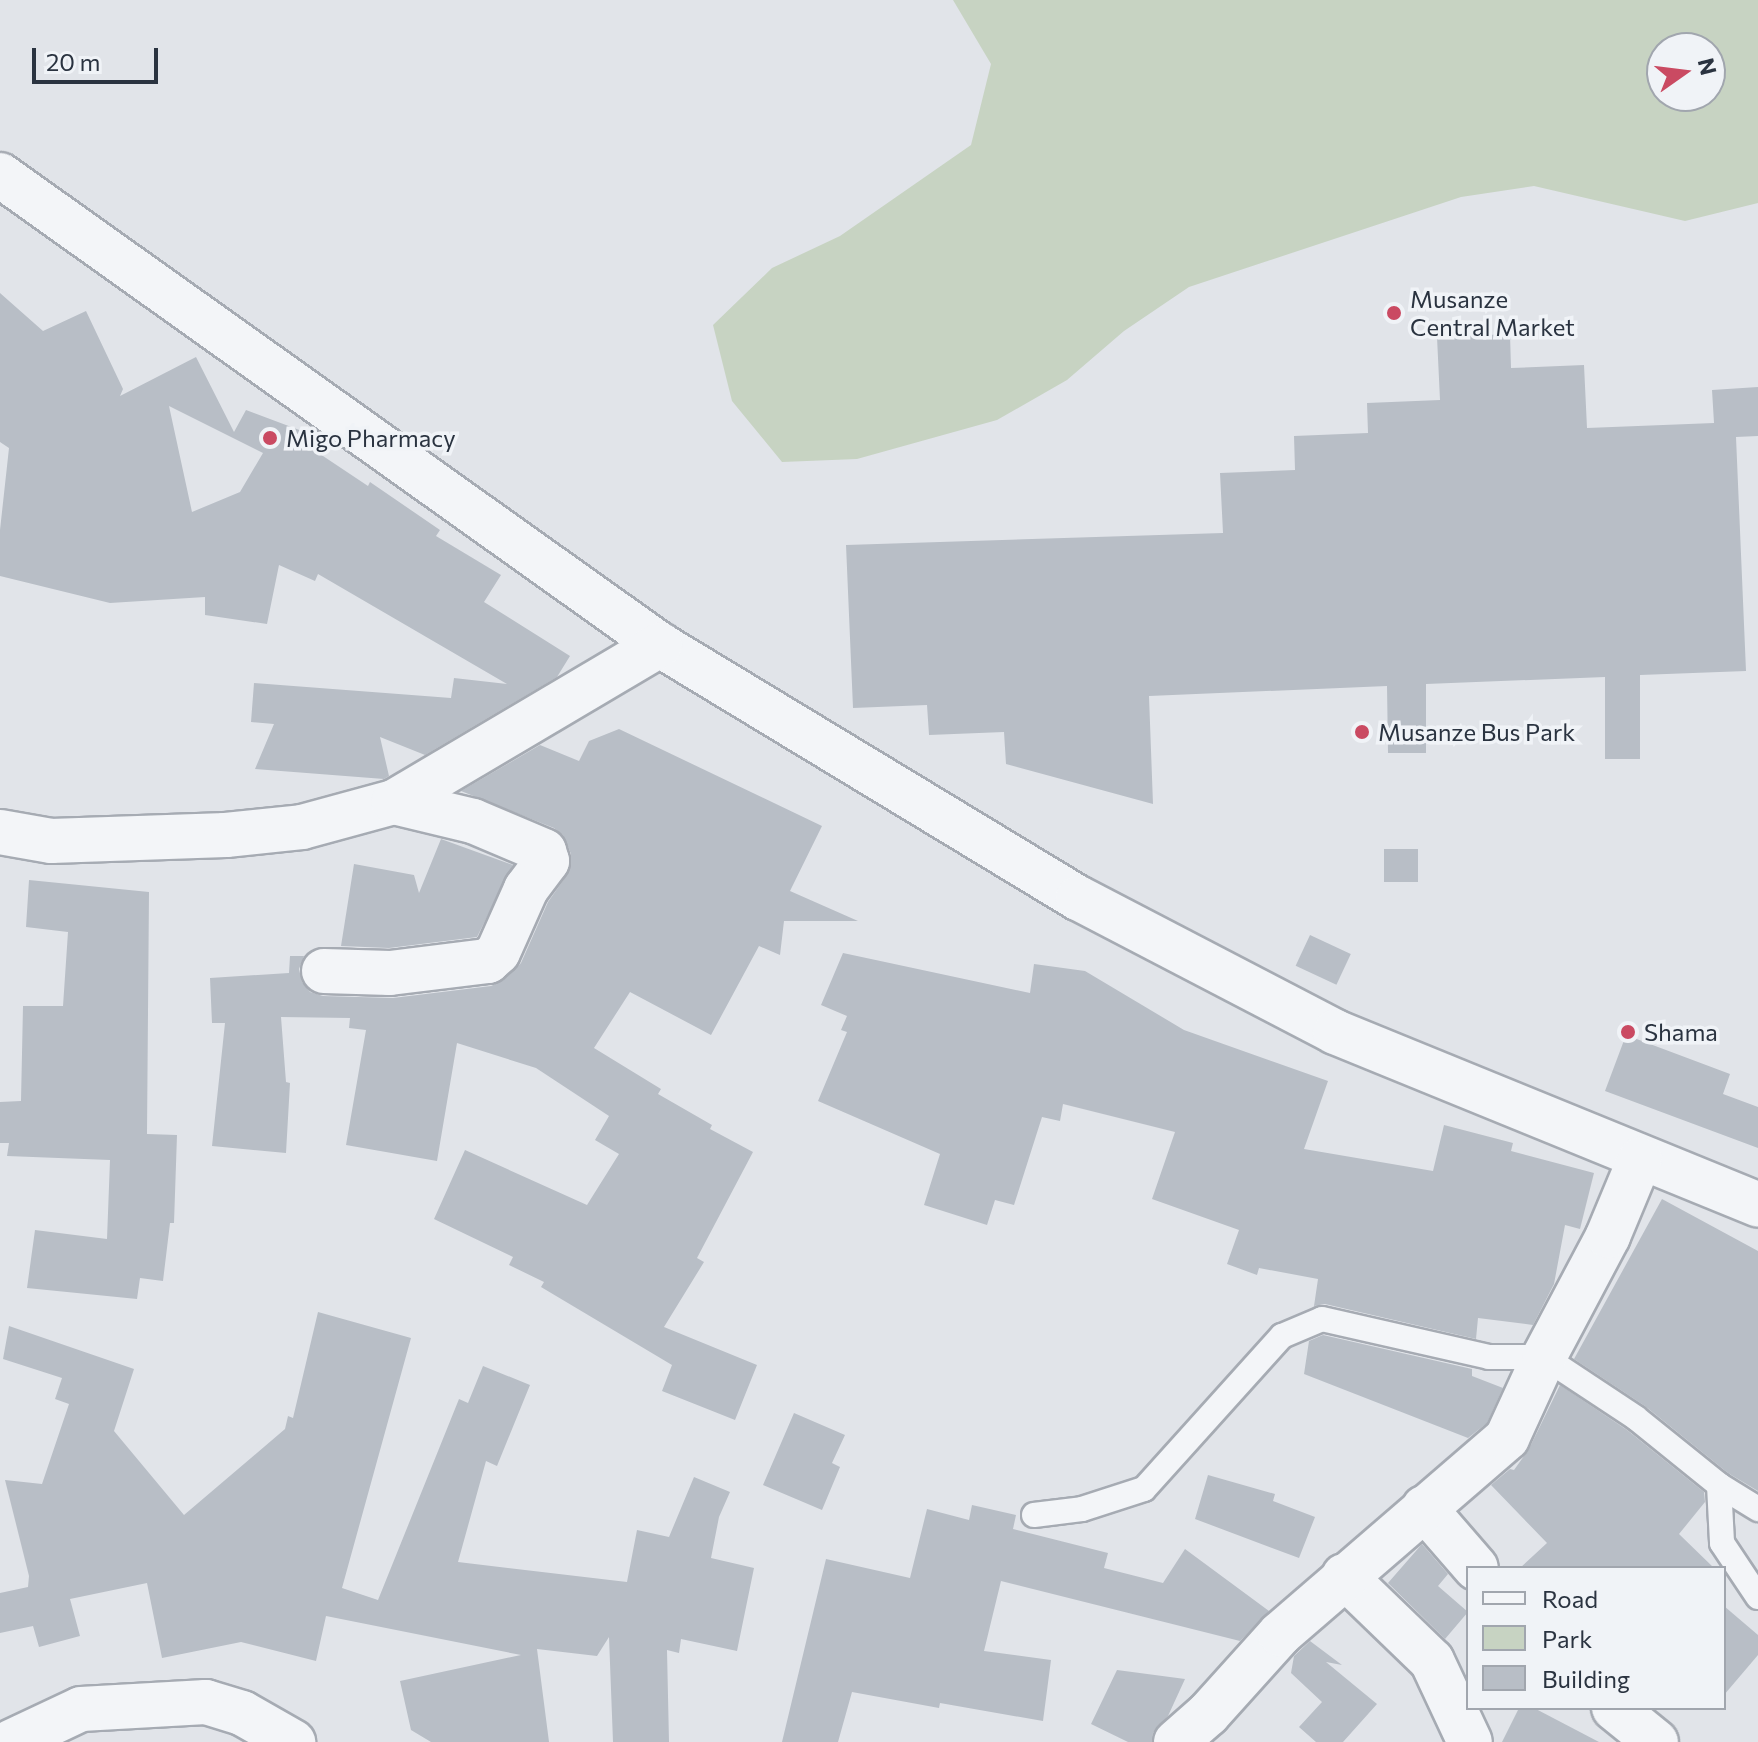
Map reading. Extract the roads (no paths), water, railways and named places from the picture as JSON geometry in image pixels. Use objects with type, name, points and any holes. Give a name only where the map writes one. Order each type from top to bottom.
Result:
[{"type":"street","points":[[0,175],[660,645],[1078,898],[1335,1032],[1758,1205]]},
{"type":"street","points":[[0,832],[51,841],[226,835],[302,827],[394,802],[660,645]]},
{"type":"street","points":[[324,971],[390,973],[488,961],[498,952],[526,889],[547,861],[544,851],[473,821],[394,802]]},
{"type":"street","points":[[1176,1742],[1208,1714],[1280,1634],[1507,1438],[1544,1357],[1608,1236],[1640,1159]]},
{"type":"street","points":[[1424,1508],[1474,1566]]},
{"type":"street","points":[[1344,1576],[1432,1661],[1470,1742]]},
{"type":"street","points":[[11,1742],[81,1709],[206,1702],[242,1713],[293,1742]]},
{"type":"street","points":[[1616,1710],[1656,1742]]},
{"type":"lane","points":[[1034,1515],[1082,1509],[1144,1489],[1282,1336],[1322,1319],[1489,1357],[1544,1357],[1636,1418],[1719,1485],[1758,1509]]},
{"type":"lane","points":[[1719,1485],[1722,1543],[1758,1597]]},
{"type":"place","name":"Musanze Central Market","points":[[1394,313]]},
{"type":"place","name":"Migo Pharmacy","points":[[270,438]]},
{"type":"place","name":"Musanze Bus Park","points":[[1362,732]]},
{"type":"place","name":"Shama","points":[[1628,1032]]}]
